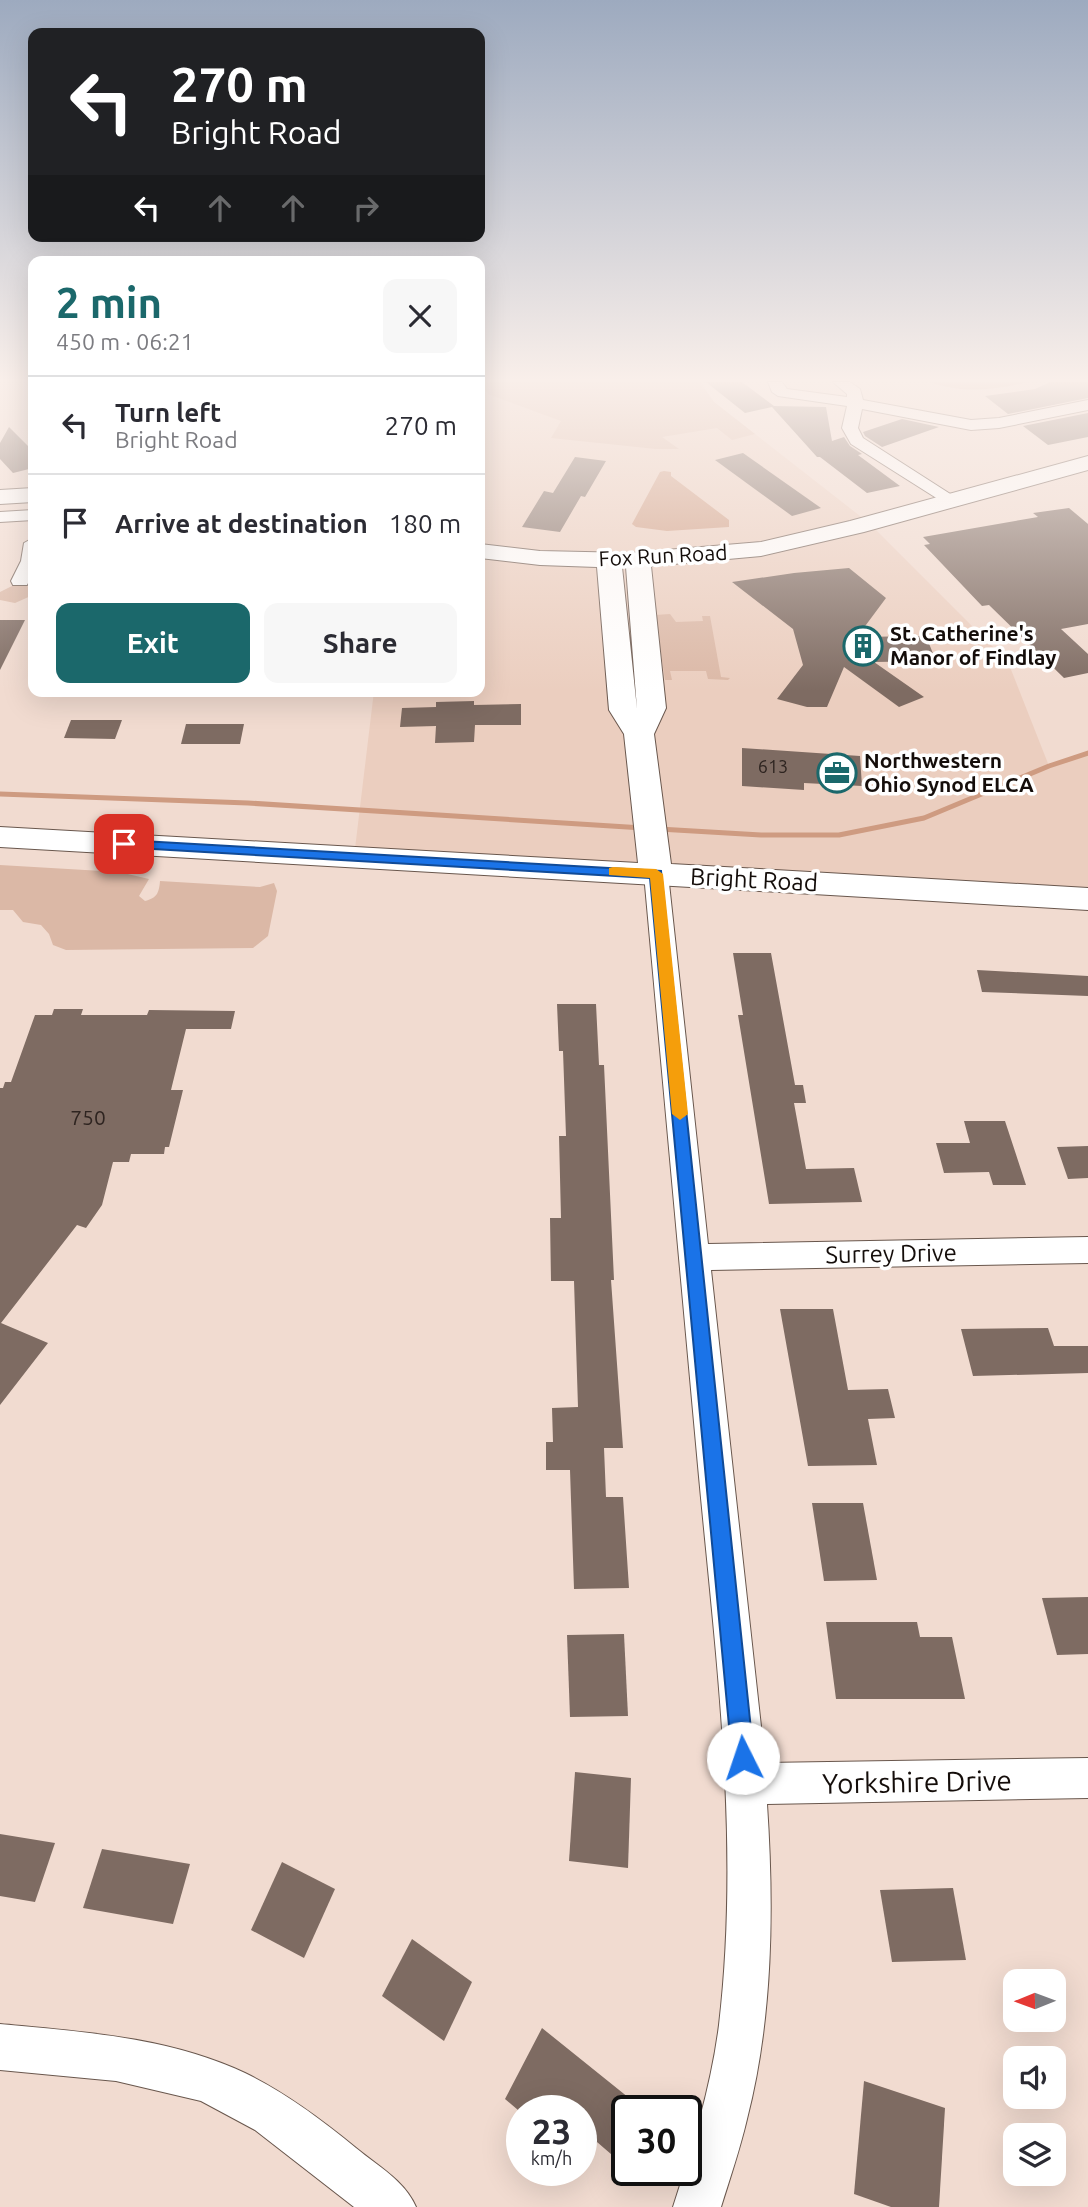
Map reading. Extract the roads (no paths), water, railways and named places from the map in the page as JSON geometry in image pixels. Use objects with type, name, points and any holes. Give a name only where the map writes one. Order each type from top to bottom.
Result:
[{"type":"street","points":[[924,485],[949,501]]},
{"type":"street","name":"Fox Run Road","points":[[485,552],[540,558],[609,560],[719,555],[774,547],[1008,485]]},
{"type":"street","points":[[0,497],[28,495]]},
{"type":"street","points":[[0,517],[28,515]]},
{"type":"street","points":[[609,560],[623,710],[639,734],[651,814],[745,1784],[749,1899],[738,2046],[725,2117],[697,2207]]},
{"type":"street","points":[[638,560],[652,708],[639,734]]},
{"type":"street","points":[[20,581],[28,565]]},
{"type":"street","name":"Bright Road","points":[[0,837],[655,860],[1088,900]]},
{"type":"street","name":"Surrey Drive","points":[[694,1257],[1088,1250]]},
{"type":"street","name":"Yorkshire Drive","points":[[745,1784],[1088,1778]]},
{"type":"street","points":[[0,2048],[93,2054],[176,2070],[229,2090],[280,2120],[392,2207]]},
{"type":"waterway","points":[[659,829],[761,835],[839,835],[924,818],[1049,766],[1088,753]]},
{"type":"waterway","points":[[0,794],[248,803],[643,828]]},
{"type":"place","name":"St. Catherine's Manor of Findlay","points":[[863,646]]},
{"type":"place","name":"Northwestern Ohio Synod ELCA","points":[[837,773]]}]
